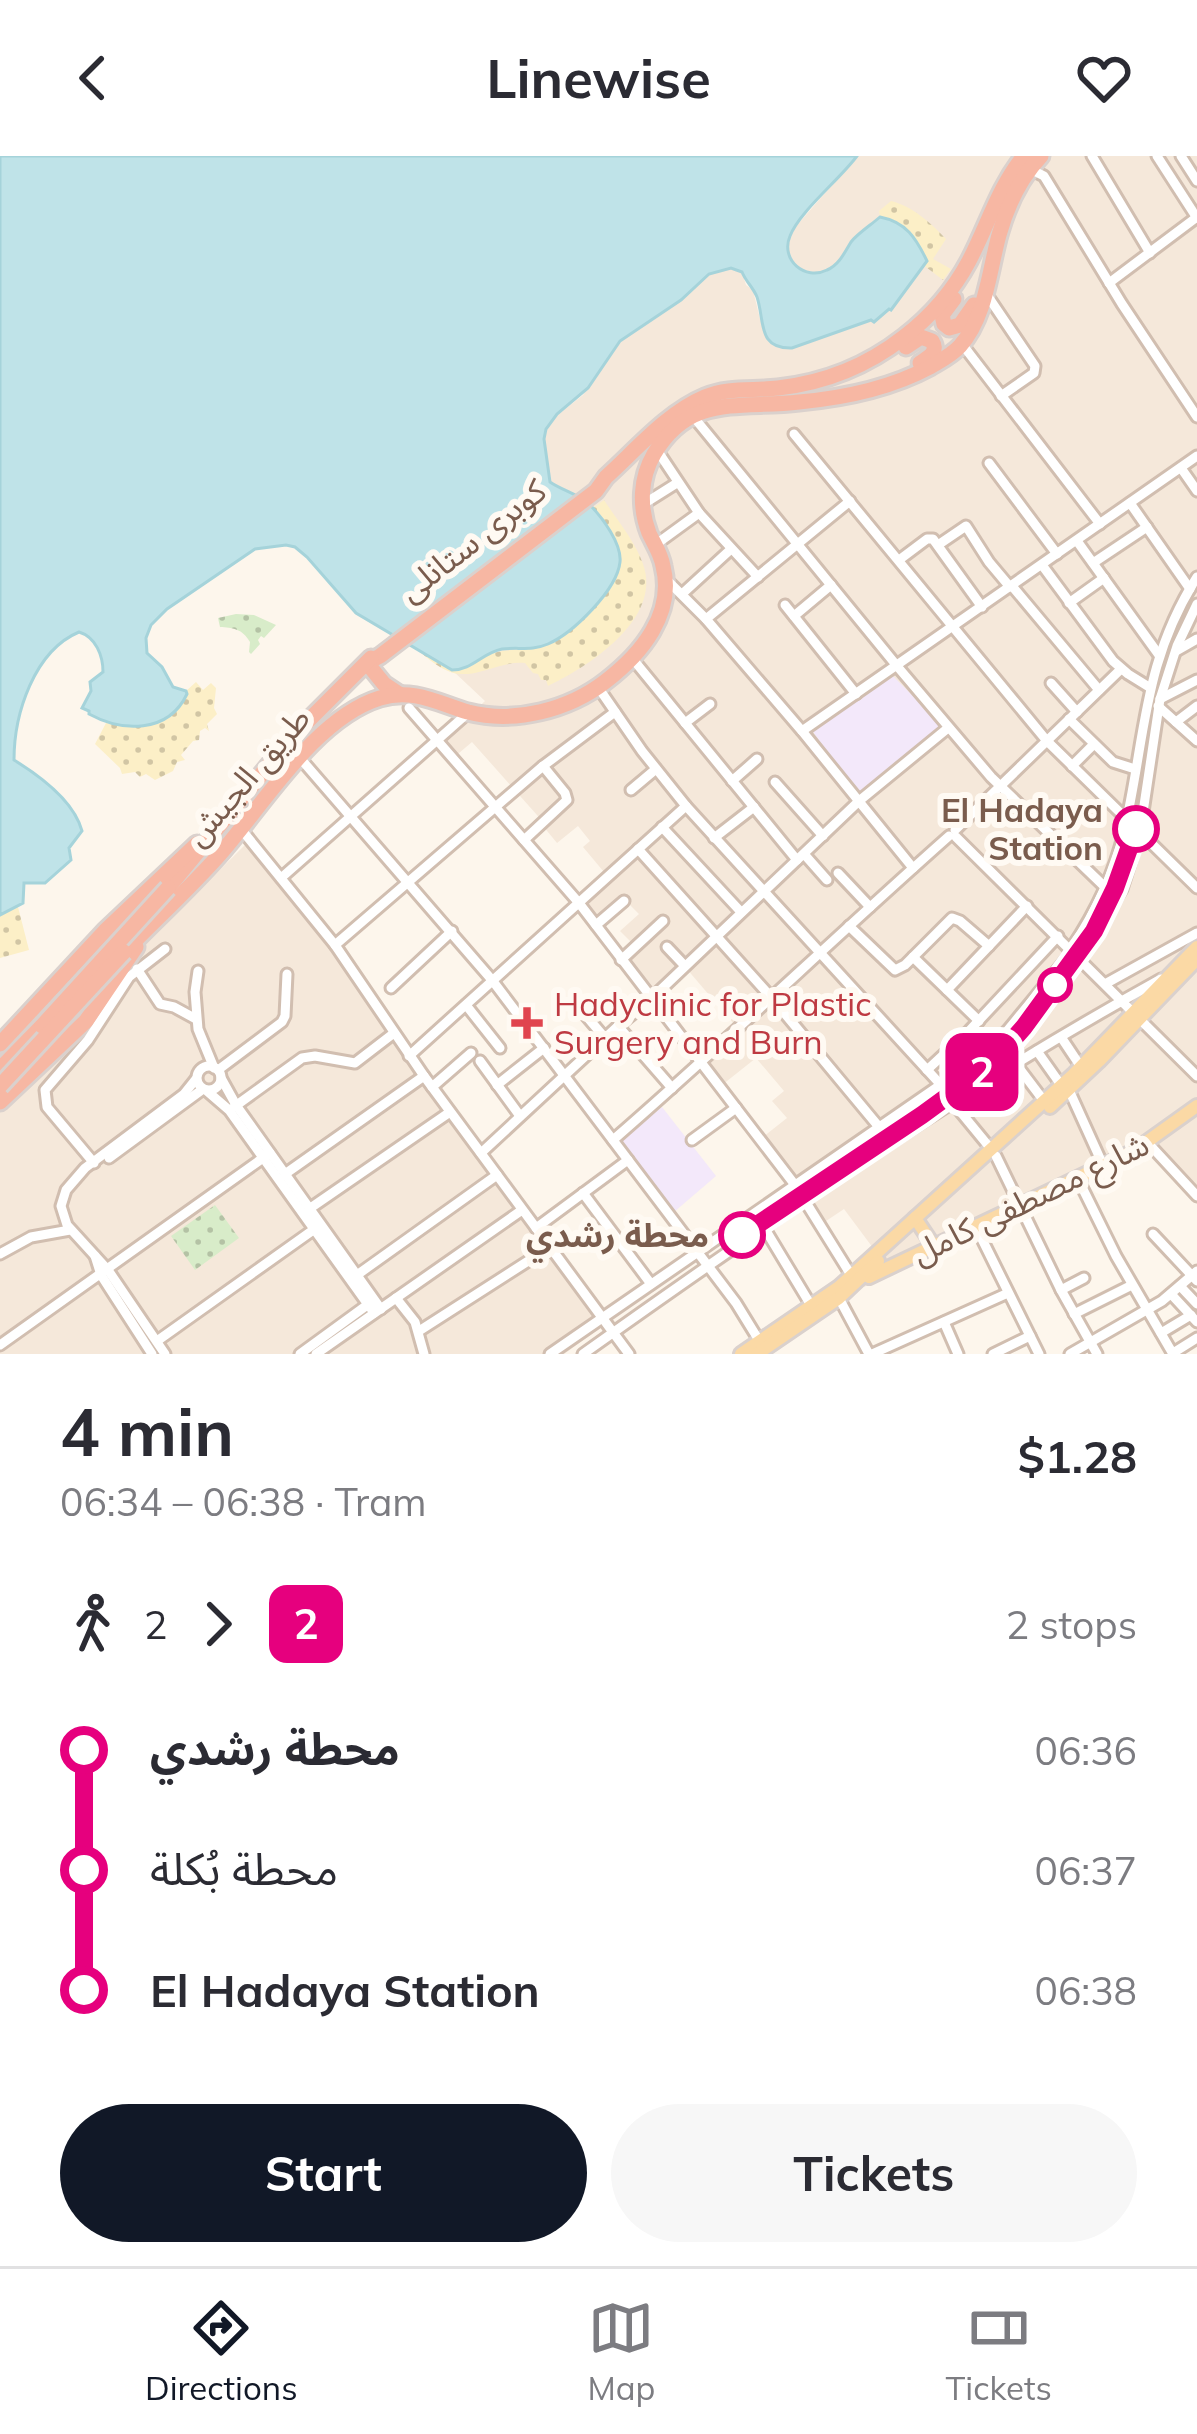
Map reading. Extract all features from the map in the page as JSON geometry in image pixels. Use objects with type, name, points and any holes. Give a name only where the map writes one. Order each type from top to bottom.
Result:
[{"type":"highway","points":[[985,292],[958,327],[944,324],[942,315],[958,292],[1000,192],[1032,160]]},
{"type":"highway","points":[[375,657],[384,684],[404,701],[422,696],[469,712],[502,716],[536,712],[598,687],[632,658],[655,628],[663,604],[662,561],[642,505],[646,470],[667,435],[692,415],[732,404],[818,400],[900,380],[962,344],[980,310],[1003,222],[1032,160]]},
{"type":"highway","points":[[853,368],[917,327],[968,263]]},
{"type":"highway","points":[[853,368],[890,357],[921,338],[932,340],[932,356],[900,380]]},
{"type":"highway","name":"كوبرى ستانلى","points":[[375,657],[596,491],[664,424],[701,398],[796,385],[853,368]]},
{"type":"highway","name":"طريق الجيش","points":[[0,1069],[199,853],[293,736],[375,657]]},
{"type":"highway","name":"طريق الجيش","points":[[0,1086],[241,829],[338,718],[374,700],[404,701]]},
{"type":"highway","points":[[0,1045],[105,931],[213,832]]},
{"type":"highway","points":[[0,1102],[86,1021],[149,927]]},
{"type":"highway","points":[[42,1000],[45,1011],[64,1029],[76,1031]]},
{"type":"main road","points":[[741,1354],[762,1350],[838,1298],[1065,1088],[1197,947]]},
{"type":"main road","points":[[994,1153],[1192,964]]},
{"type":"main road","name":"شارع مصطفى كامل","points":[[854,1279],[1148,1143],[1197,1106]]},
{"type":"main road","points":[[918,1220],[933,1245]]},
{"type":"main road","points":[[762,1350],[854,1279]]},
{"type":"street","points":[[1092,156],[1150,253]]},
{"type":"street","points":[[1109,284],[1197,217],[1156,156]]},
{"type":"street","points":[[1181,156],[1197,181]]},
{"type":"street","points":[[1032,160],[1197,417]]},
{"type":"street","points":[[985,292],[1035,369],[1001,396]]},
{"type":"street","points":[[962,344],[1100,524]]},
{"type":"street","points":[[980,392],[992,384]]},
{"type":"street","points":[[692,415],[948,728],[1000,787],[1106,888]]},
{"type":"street","points":[[794,434],[1046,741],[1197,888]]},
{"type":"street","points":[[657,449],[699,513],[758,577]]},
{"type":"street","points":[[802,731],[1197,456]]},
{"type":"street","points":[[989,463],[1057,554]]},
{"type":"street","points":[[1181,468],[1197,491]]},
{"type":"street","points":[[642,505],[677,483]]},
{"type":"street","points":[[706,619],[850,501]]},
{"type":"street","points":[[1130,503],[1190,589]]},
{"type":"street","points":[[655,545],[699,513]]},
{"type":"street","points":[[938,545],[966,526],[989,562],[1099,690]]},
{"type":"street","points":[[1093,563],[1147,527]]},
{"type":"street","points":[[899,560],[928,539],[938,545],[982,607]]},
{"type":"street","points":[[1077,541],[1159,655]]},
{"type":"street","points":[[682,594],[730,550]]},
{"type":"street","points":[[1042,565],[1121,669],[1150,687]]},
{"type":"street","points":[[550,1354],[978,1060],[998,1041],[1072,950],[1106,888],[1126,819],[1159,655],[1197,577]]},
{"type":"street","points":[[1069,603],[1103,578]]},
{"type":"street","points":[[665,579],[706,619],[913,868]]},
{"type":"street","points":[[794,616],[831,585]]},
{"type":"street","points":[[1072,950],[1087,946],[1130,868],[1140,832],[1159,702],[1174,652],[1197,604]]},
{"type":"street","points":[[784,605],[856,694]]},
{"type":"street","points":[[1174,652],[1197,639]]},
{"type":"street","points":[[632,658],[732,781],[826,880]]},
{"type":"street","points":[[613,1140],[953,835],[1121,669]]},
{"type":"street","points":[[1159,702],[1197,680]]},
{"type":"street","points":[[1051,683],[1094,745],[1113,762],[1135,769]]},
{"type":"street","points":[[598,687],[686,806],[941,1085]]},
{"type":"street","points":[[404,701],[579,903],[795,1185]]},
{"type":"street","points":[[1159,702],[1197,741]]},
{"type":"street","points":[[685,723],[710,704]]},
{"type":"street","points":[[1175,722],[1197,706]]},
{"type":"street","points":[[281,878],[469,712]]},
{"type":"street","points":[[334,945],[543,766],[615,712]]},
{"type":"street","points":[[481,1153],[859,801],[948,728]]},
{"type":"street","points":[[1072,766],[1094,745]]},
{"type":"street","points":[[300,758],[492,980],[709,1267],[749,1322],[762,1350]]},
{"type":"street","points":[[732,781],[757,759]]},
{"type":"street","points":[[524,840],[567,800],[543,766]]},
{"type":"street","points":[[632,790],[656,769]]},
{"type":"street","points":[[775,782],[823,836]]},
{"type":"street","points":[[409,1055],[686,806]]},
{"type":"street","points":[[714,838],[754,806]]},
{"type":"street","points":[[662,827],[741,912]]},
{"type":"street","points":[[241,829],[334,945],[424,1076],[629,1354]]},
{"type":"street","points":[[953,835],[1197,1076]]},
{"type":"street","points":[[638,849],[879,1127]]},
{"type":"street","points":[[838,873],[869,907]]},
{"type":"street","points":[[596,925],[624,901]]},
{"type":"street","points":[[947,990],[1027,907]]},
{"type":"street","points":[[849,926],[892,969],[900,969],[952,918],[989,946]]},
{"type":"street","points":[[622,960],[663,921]]},
{"type":"street","points":[[391,988],[452,932]]},
{"type":"street","points":[[1105,984],[1197,933]]},
{"type":"street","points":[[927,1070],[1058,937]]},
{"type":"street","points":[[667,947],[684,965]]},
{"type":"street","points":[[96,1164],[47,1107],[44,1096],[137,969],[165,949]]},
{"type":"street","points":[[913,957],[979,1022]]},
{"type":"street","points":[[1192,964],[1197,981]]},
{"type":"street","points":[[137,969],[160,1004],[196,1019]]},
{"type":"street","points":[[198,970],[195,992],[200,1035],[233,1108],[374,1306]]},
{"type":"street","points":[[218,1072],[282,1022],[287,974]]},
{"type":"street","points":[[583,1354],[805,1201],[1036,1051],[1171,974]]},
{"type":"street","points":[[174,1007],[195,992]]},
{"type":"street","points":[[466,1005],[500,1048]]},
{"type":"street","points":[[582,1011],[605,1038]]},
{"type":"street","points":[[618,1026],[672,1088]]},
{"type":"street","points":[[233,1108],[302,1058],[355,1063],[394,1033]]},
{"type":"street","points":[[1060,1036],[1082,1067]]},
{"type":"street","points":[[497,1084],[544,1048]]},
{"type":"street","points":[[1036,1051],[1065,1088],[1102,1166]]},
{"type":"street","points":[[432,1087],[475,1057],[520,1116]]},
{"type":"street","points":[[1016,1064],[1044,1101]]},
{"type":"street","points":[[202,1086],[202,1068],[218,1072]]},
{"type":"street","points":[[152,1354],[95,1256],[70,1230],[62,1206],[75,1178],[184,1094],[202,1086],[218,1086],[218,1072]]},
{"type":"street","points":[[285,1174],[424,1076]]},
{"type":"street","points":[[202,1086],[233,1108]]},
{"type":"street","points":[[954,1104],[994,1153],[1093,1349]]},
{"type":"street","points":[[692,1140],[736,1108]]},
{"type":"street","points":[[310,1209],[450,1112]]},
{"type":"street","points":[[1148,1143],[1194,1188]]},
{"type":"street","points":[[267,1156],[285,1174],[318,1226]]},
{"type":"street","points":[[0,1346],[267,1156]]},
{"type":"street","points":[[536,1228],[628,1160]]},
{"type":"street","points":[[356,1275],[496,1175]]},
{"type":"street","points":[[1077,1178],[1132,1286],[1173,1353],[1197,1338]]},
{"type":"street","points":[[583,1193],[651,1283]]},
{"type":"street","points":[[805,1201],[854,1279]]},
{"type":"street","points":[[300,1354],[374,1306],[396,1298],[522,1210]]},
{"type":"street","points":[[157,1341],[318,1226]]},
{"type":"street","points":[[975,1226],[1039,1354]]},
{"type":"street","points":[[765,1229],[812,1307]]},
{"type":"street","points":[[0,1254],[31,1237],[70,1230]]},
{"type":"street","points":[[1070,1354],[1093,1349],[1195,1276],[1153,1234]]},
{"type":"street","points":[[418,1331],[550,1247]]},
{"type":"street","points":[[344,1263],[374,1306]]},
{"type":"street","points":[[105,1272],[165,1354]]},
{"type":"street","points":[[1061,1290],[1084,1278]]},
{"type":"street","points":[[1074,1314],[1132,1286]]},
{"type":"street","points":[[1176,1290],[1197,1304]]},
{"type":"street","points":[[1160,1333],[1194,1318],[1176,1290]]},
{"type":"street","points":[[838,1298],[871,1354],[1009,1293]]},
{"type":"street","points":[[396,1298],[418,1331],[424,1354]]},
{"type":"street","points":[[316,1354],[374,1306]]},
{"type":"street","points":[[944,1322],[958,1354]]},
{"type":"street","points":[[993,1354],[1030,1336]]},
{"type":"shaded area","points":[[857,156],[1197,156],[1197,1190],[1156,1146],[864,1287],[858,1276],[879,1256],[844,1209],[823,1223],[763,1137],[787,1118],[772,1101],[784,1091],[756,1058],[722,1085],[704,1063],[740,1031],[686,968],[654,998],[624,961],[637,948],[620,931],[639,914],[625,900],[597,922],[582,903],[609,878],[583,847],[590,841],[578,826],[557,843],[472,742],[452,759],[440,744],[485,701],[452,670],[617,545],[593,508],[550,482],[544,439],[550,421],[583,395],[620,341],[681,300],[709,274],[727,268],[742,272],[753,290],[770,343],[792,348],[871,319],[874,322],[927,260],[851,243],[835,265],[822,273],[803,271],[792,263],[787,249],[792,231]]},
{"type":"shaded area","points":[[893,676],[945,728],[857,794],[811,729]]},
{"type":"shaded area","points":[[246,844],[315,924],[385,1021],[388,1034],[429,1094],[595,1317],[593,1333],[564,1354],[0,1354],[0,1071],[63,1007],[185,904]]},
{"type":"shaded area","points":[[662,1107],[716,1176],[674,1212],[621,1140]]},
{"type":"green space","points":[[254,615],[276,625],[261,636],[251,654],[244,634],[220,627],[218,618]]},
{"type":"green space","points":[[215,1205],[239,1238],[195,1270],[171,1236]]},
{"type":"sand","points":[[891,201],[921,216],[946,239],[933,259],[951,269],[943,280],[922,264],[927,260],[909,232],[880,217],[879,211]]},
{"type":"sand","points":[[604,500],[640,555],[646,584],[632,622],[601,654],[548,686],[525,663],[457,674],[415,648],[470,667],[492,654],[549,643],[571,629],[605,594],[618,569],[617,545],[593,508]]},
{"type":"sand","points":[[196,682],[203,690],[211,683],[216,688],[217,714],[207,724],[209,731],[200,731],[199,740],[181,755],[185,760],[177,762],[173,771],[155,780],[135,772],[122,774],[95,744],[106,723],[138,727],[185,699]]},
{"type":"sand","points":[[18,907],[29,950],[0,958],[0,915]]},
{"type":"water","points":[[0,156],[857,156],[790,236],[788,253],[796,266],[811,273],[827,270],[880,217],[909,232],[927,261],[891,310],[874,322],[792,348],[768,339],[755,293],[742,272],[731,268],[709,274],[681,300],[620,341],[588,388],[546,429],[550,482],[595,510],[620,555],[611,585],[592,609],[548,644],[502,649],[452,670],[356,613],[307,557],[286,545],[255,549],[151,625],[147,653],[173,687],[187,694],[179,707],[156,723],[116,724],[82,708],[91,691],[90,682],[103,672],[102,660],[85,634],[79,632],[63,641],[30,686],[18,723],[14,760],[64,800],[82,831],[69,848],[71,860],[45,883],[24,883],[23,903],[0,915]]},
{"type":"tram line","name":"2","points":[[742,1235],[922,1115],[1002,1052],[1094,931],[1136,829]]},
{"type":"place","name":"El Hadaya Station","points":[[1136,829]]},
{"type":"place","name":"Hadyclinic for Plastic Surgery and Burn","points":[[527,1023]]},
{"type":"place","name":"محطة رشدي","points":[[742,1235]]}]
